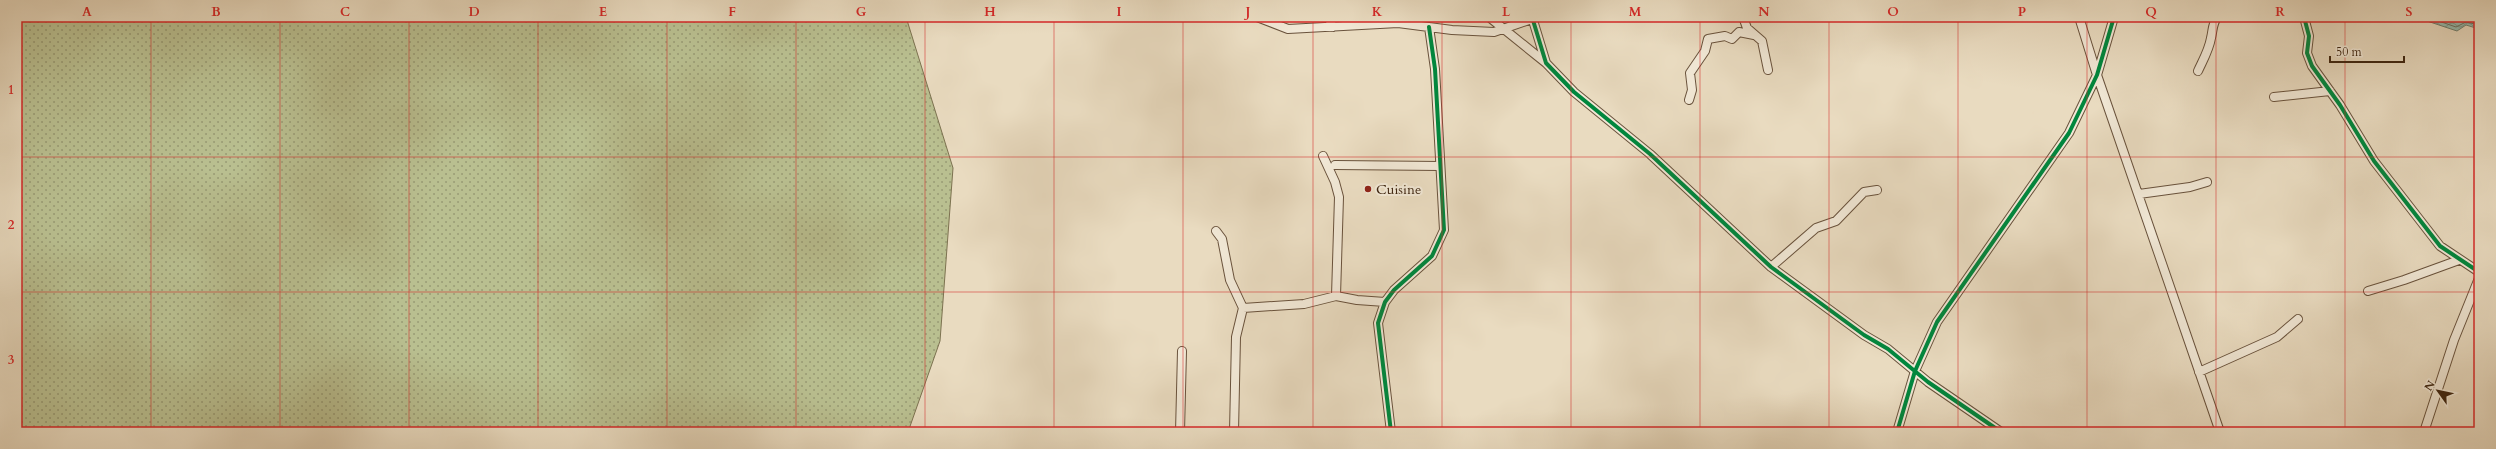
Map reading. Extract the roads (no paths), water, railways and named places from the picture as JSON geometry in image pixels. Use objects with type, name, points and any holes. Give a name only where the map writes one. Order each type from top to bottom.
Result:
[{"type":"street","points":[[1257,17],[1288,29],[1398,23],[1494,32],[1532,18],[1546,63]]},
{"type":"street","points":[[1328,17],[1333,27]]},
{"type":"street","points":[[1489,17],[1546,63],[1574,92],[1650,154],[1771,267],[1864,335],[1888,349],[1915,371],[2001,432]]},
{"type":"street","points":[[1743,17],[1747,28],[1762,41],[1768,70]]},
{"type":"street","points":[[2079,17],[2097,75],[2220,432]]},
{"type":"street","points":[[1898,432],[1915,371],[1937,322],[2069,134],[2097,75],[2114,17]]},
{"type":"street","points":[[2198,71],[2206,55],[2212,37],[2212,26],[2217,17]]},
{"type":"street","points":[[2304,17],[2309,36],[2307,53],[2312,66],[2330,91],[2374,161],[2440,246],[2479,272]]},
{"type":"street","points":[[1391,432],[1378,323],[1385,302],[1394,290],[1432,256],[1444,230],[1435,69],[1429,27]]},
{"type":"street","points":[[1689,100],[1692,90],[1690,74],[1704,51],[1708,39],[1725,36],[1732,39],[1739,32],[1754,35]]},
{"type":"street","points":[[2274,97],[2330,91]]},
{"type":"street","points":[[1323,156],[1335,182],[1339,197],[1336,296]]},
{"type":"street","points":[[1335,165],[1440,166]]},
{"type":"street","points":[[2139,194],[2190,187],[2207,182]]},
{"type":"street","points":[[1771,267],[1816,228],[1836,221],[1864,192],[1876,190]]},
{"type":"street","points":[[1216,231],[1222,239],[1230,280],[1243,308],[1236,337],[1234,432]]},
{"type":"street","points":[[2368,291],[2459,260]]},
{"type":"street","points":[[2424,432],[2454,340],[2479,278]]},
{"type":"street","points":[[1243,308],[1304,304],[1336,296],[1357,300],[1385,302]]},
{"type":"street","points":[[2199,372],[2277,338],[2298,319]]},
{"type":"street","points":[[1180,432],[1182,351]]},
{"type":"water","points":[[2415,17],[2479,17],[2479,29],[2466,25],[2457,31]]},
{"type":"place","name":"Cuisine","points":[[1368,189]]}]
